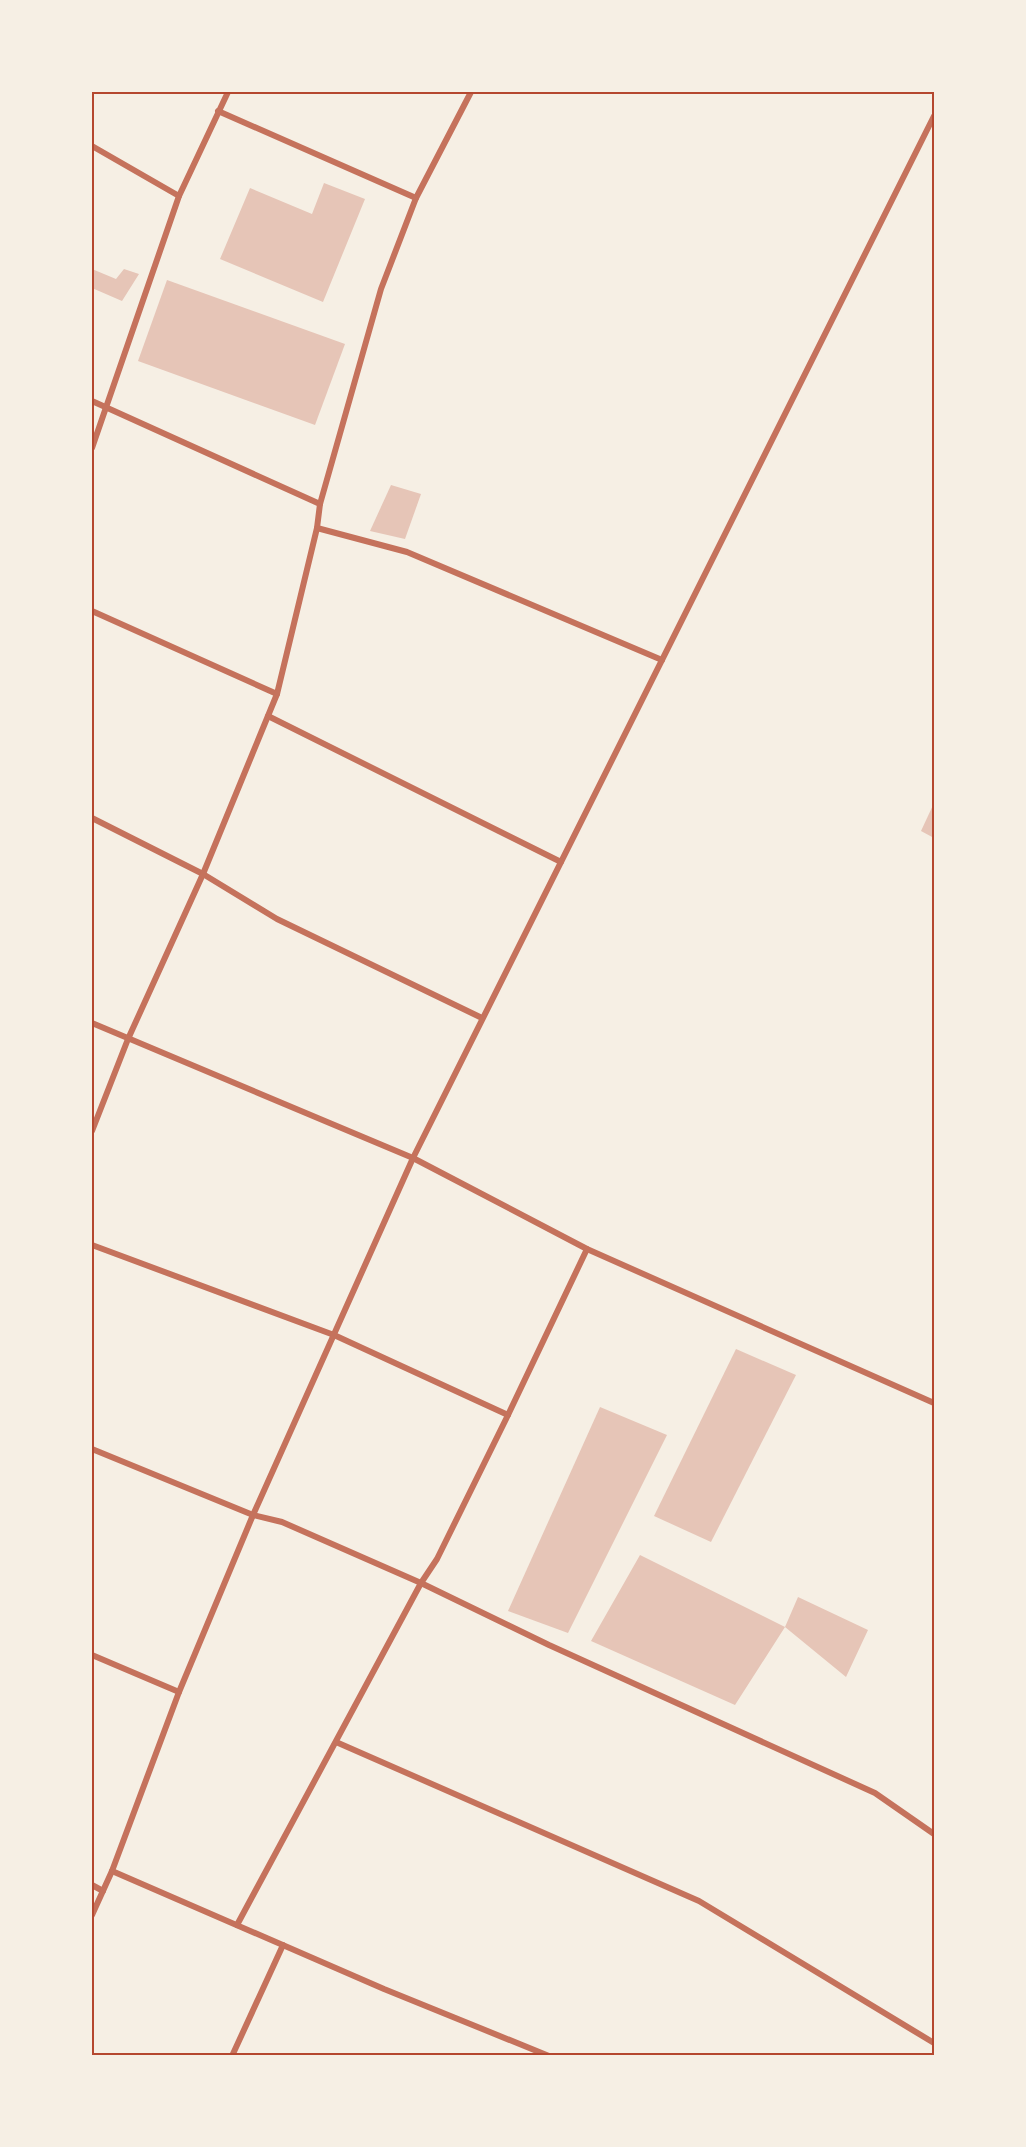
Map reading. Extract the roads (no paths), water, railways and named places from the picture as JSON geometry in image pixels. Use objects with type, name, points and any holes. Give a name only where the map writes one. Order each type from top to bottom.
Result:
[{"type":"street","points":[[92,448],[179,196],[228,92]]},
{"type":"street","points":[[92,1131],[128,1039],[203,874],[277,694],[317,528],[320,504],[381,290],[416,198],[471,92]]},
{"type":"street","points":[[218,111],[416,198]]},
{"type":"street","points":[[92,1915],[112,1871],[179,1692],[253,1515],[413,1158],[934,116]]},
{"type":"street","points":[[92,146],[179,196]]},
{"type":"street","points":[[92,401],[320,504]]},
{"type":"street","points":[[317,528],[407,552],[662,660]]},
{"type":"street","points":[[92,611],[277,694]]},
{"type":"street","points":[[268,716],[561,862]]},
{"type":"street","points":[[92,818],[203,874],[277,919],[482,1018]]},
{"type":"street","points":[[92,1023],[413,1158],[587,1249],[934,1403]]},
{"type":"street","points":[[92,1245],[334,1335],[508,1415]]},
{"type":"street","points":[[237,1925],[421,1583],[437,1559],[587,1249]]},
{"type":"street","points":[[92,1449],[253,1515],[282,1522],[421,1583],[549,1645],[875,1793],[934,1834]]},
{"type":"street","points":[[92,1655],[179,1692]]},
{"type":"street","points":[[336,1742],[699,1901],[934,2043]]},
{"type":"street","points":[[112,1871],[533,2053],[549,2055]]},
{"type":"street","points":[[92,1885],[103,1891]]},
{"type":"street","points":[[231,2055],[282,1945]]}]
